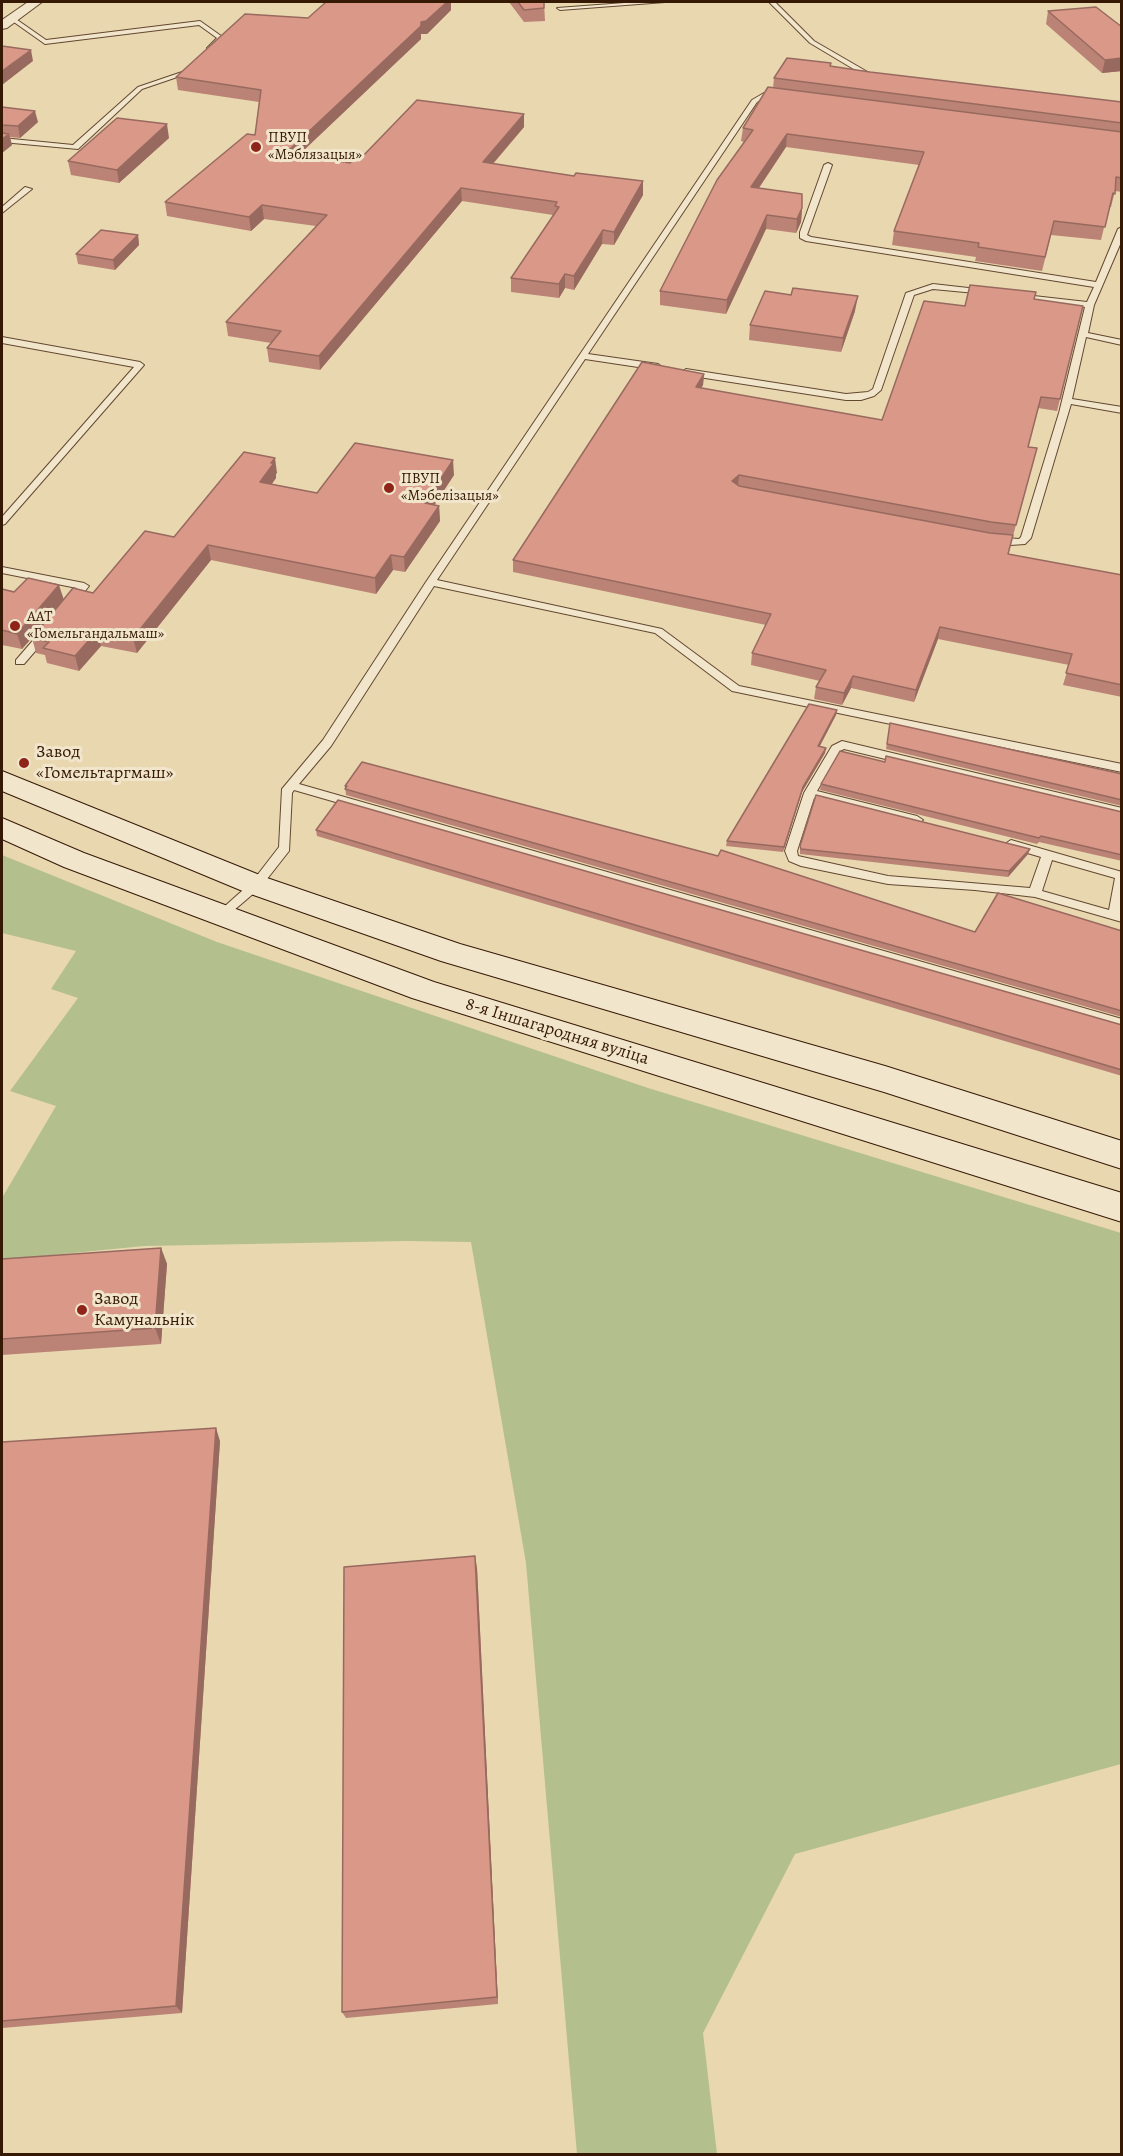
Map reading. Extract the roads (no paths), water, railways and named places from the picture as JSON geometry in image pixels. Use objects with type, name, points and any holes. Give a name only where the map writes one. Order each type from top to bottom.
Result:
[{"type":"main road","points":[[2,780],[48,801],[256,885],[452,953],[885,1079],[1122,1155]]},
{"type":"main road","name":"8-я Іншагародняя вуліца","points":[[2,828],[74,860],[423,990],[1122,1208]]},
{"type":"street","points":[[7,22],[36,2]]},
{"type":"lane","points":[[560,8],[662,2]]},
{"type":"lane","points":[[772,2],[812,42],[869,76],[880,77]]},
{"type":"lane","points":[[2,140],[75,147],[140,88],[187,72],[221,38],[200,23],[45,42],[7,22]]},
{"type":"lane","points":[[222,914],[256,885],[285,849],[286,792],[327,743],[431,582],[754,101],[764,95],[794,98]]},
{"type":"lane","points":[[828,165],[804,232],[803,236],[809,239],[1098,285]]},
{"type":"lane","points":[[2,211],[28,189]]},
{"type":"lane","points":[[988,539],[1020,542],[1026,538],[1066,401],[1090,305],[1122,229]]},
{"type":"lane","points":[[675,370],[846,397],[861,397],[877,390],[910,293],[933,286],[991,293]]},
{"type":"lane","points":[[1002,294],[1090,305]]},
{"type":"lane","points":[[1083,334],[1122,343]]},
{"type":"lane","points":[[2,340],[140,365],[2,522]]},
{"type":"lane","points":[[583,356],[663,368]]},
{"type":"lane","points":[[1066,401],[1122,410]]},
{"type":"lane","points":[[2,570],[84,586],[20,662]]},
{"type":"lane","points":[[431,582],[658,631],[736,689],[1122,768]]},
{"type":"lane","points":[[1002,842],[1121,876],[1118,917],[1035,893],[975,886],[904,882],[801,862],[793,858],[791,851],[810,794],[836,749],[842,746],[1122,812]]},
{"type":"lane","points":[[292,786],[1122,1024]]},
{"type":"lane","points":[[810,794],[934,825]]},
{"type":"lane","points":[[1035,893],[1048,854]]},
{"type":"place","name":"ПВУП «Мэблязацыя»","points":[[256,147]]},
{"type":"place","name":"ПВУП «Мэбелізацыя»","points":[[389,488]]},
{"type":"place","name":"ААТ «Гомельгандальмаш»","points":[[15,626]]},
{"type":"place","name":"Завод «Гомельтаргмаш»","points":[[24,763]]},
{"type":"place","name":"Завод Камунальнік","points":[[82,1310]]}]
